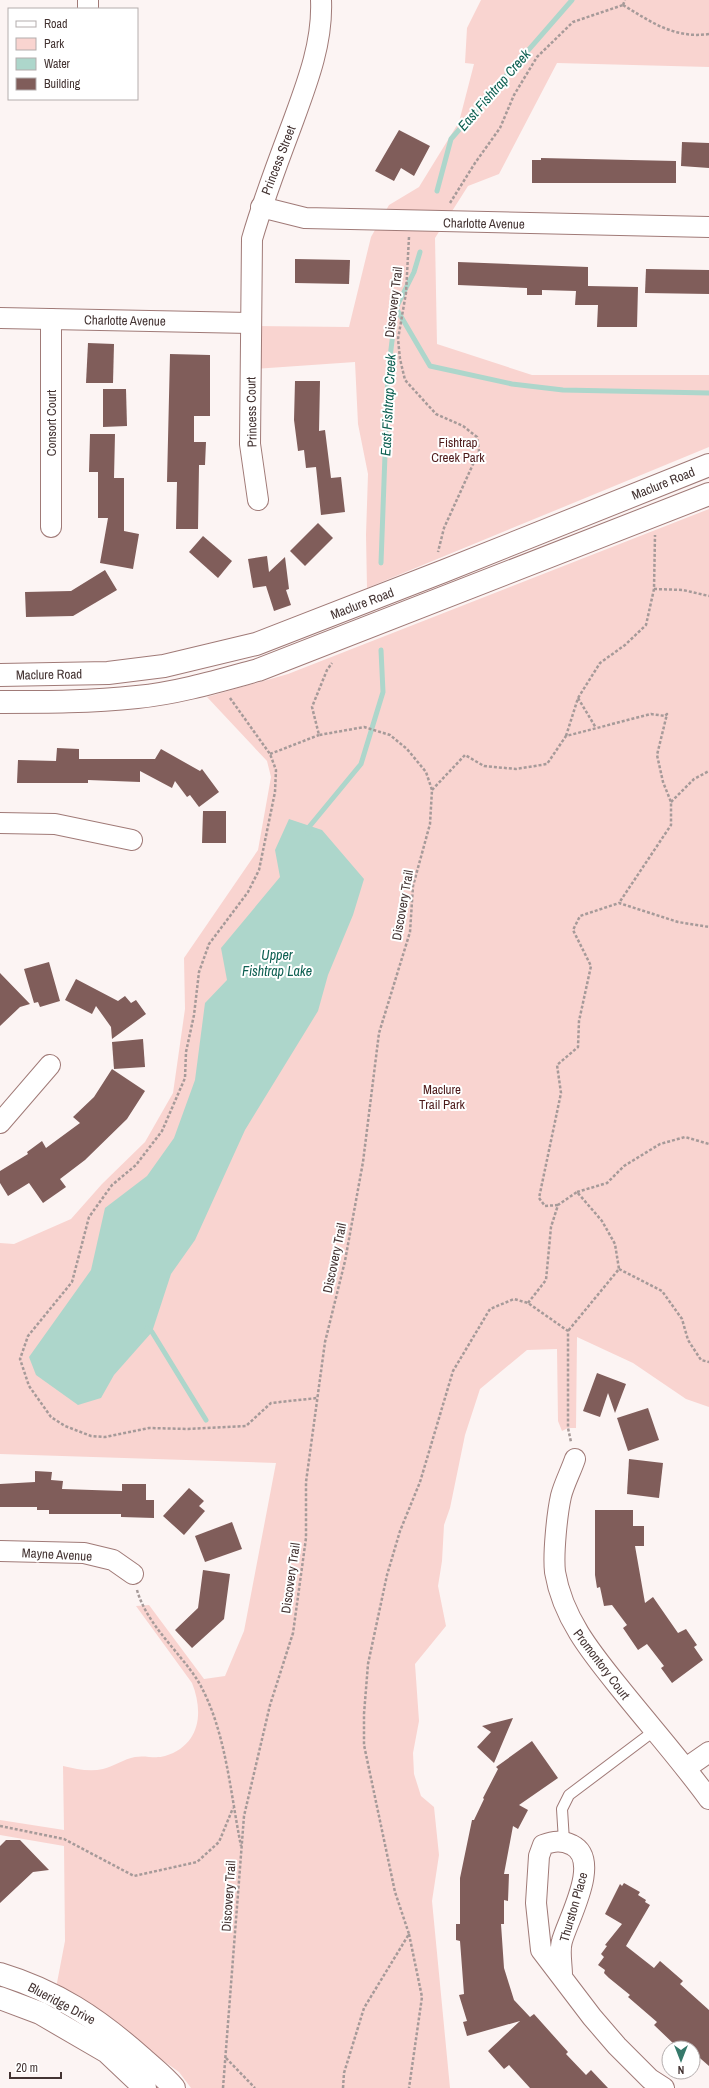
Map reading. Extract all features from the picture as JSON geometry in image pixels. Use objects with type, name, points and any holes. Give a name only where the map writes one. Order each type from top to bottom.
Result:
[{"type":"main road","name":"Maclure Road","points":[[0,675],[115,672],[164,666],[256,644],[709,465]]},
{"type":"main road","name":"Maclure Road","points":[[0,702],[68,702],[138,697],[218,681],[273,664],[709,494]]},
{"type":"main road","name":"Blueridge Drive","points":[[0,1974],[49,1993],[86,2012],[118,2036],[174,2088]]},
{"type":"main road","name":"Blueridge Drive","points":[[0,1998],[40,2013],[107,2052],[145,2088]]},
{"type":"street","name":"Princess Street","points":[[250,323],[252,239],[261,207],[314,62],[319,36],[321,0]]},
{"type":"street","name":"Charlotte Avenue","points":[[261,207],[305,218],[709,228]]},
{"type":"street","name":"Charlotte Avenue","points":[[0,318],[250,323]]},
{"type":"street","name":"Consort Court","points":[[51,319],[51,527]]},
{"type":"street","name":"Princess Court","points":[[250,323],[250,444],[258,500]]},
{"type":"street","points":[[0,823],[55,824],[132,840]]},
{"type":"street","points":[[0,1123],[50,1065]]},
{"type":"street","name":"Promontory Court","points":[[575,1459],[561,1496],[556,1548],[555,1571],[562,1598],[574,1627],[590,1650],[654,1731],[686,1768],[709,1799]]},
{"type":"street","name":"Mayne Avenue","points":[[0,1551],[84,1553],[113,1560],[133,1574]]},
{"type":"street","points":[[686,1768],[709,1752]]},
{"type":"street","name":"Thurston Place","points":[[562,1975],[562,1943],[584,1878],[585,1867],[582,1856],[575,1846],[564,1841],[553,1841],[543,1845],[539,1856],[536,1903],[541,1950],[562,1975],[592,2017],[617,2046],[650,2079],[664,2088]]},
{"type":"lane","points":[[564,1841],[562,1809],[568,1796],[654,1731]]},
{"type":"path","points":[[443,222],[451,201],[500,128],[514,95],[536,57],[573,22],[623,5],[625,0]]},
{"type":"path","points":[[623,5],[660,27],[694,36],[709,34]]},
{"type":"path","name":"Discovery Trail","points":[[409,241],[406,293],[398,339],[400,359],[405,380],[436,414],[463,426],[477,438],[479,451],[444,528],[437,555]]},
{"type":"path","points":[[432,790],[465,755],[484,766],[516,769],[547,764],[566,736],[578,698],[600,663],[625,645],[646,625],[654,589],[655,533]]},
{"type":"path","points":[[654,589],[682,590],[709,596]]},
{"type":"path","points":[[319,735],[312,707],[327,670],[332,662]]},
{"type":"path","points":[[218,681],[270,754],[276,770],[275,792],[259,870],[248,892],[209,944],[198,972],[194,1015],[186,1052],[185,1078],[162,1131],[136,1166],[112,1185],[89,1217],[72,1282],[28,1336],[20,1359],[29,1386],[51,1417],[65,1426],[91,1436],[105,1437],[149,1428],[188,1429],[246,1426],[271,1403],[317,1398]]},
{"type":"path","points":[[578,698],[596,728]]},
{"type":"path","points":[[566,736],[651,714],[666,716],[667,714],[657,755],[663,782],[672,802],[672,825],[619,903]]},
{"type":"path","name":"Discovery Trail","points":[[223,2088],[244,1816],[268,1712],[293,1633],[306,1538],[306,1482],[325,1342],[345,1261],[363,1162],[379,1033],[410,932],[413,886],[430,824],[432,790],[426,772],[407,748],[390,735],[364,727],[319,735],[270,754]]},
{"type":"path","points":[[672,802],[694,779],[709,771]]},
{"type":"path","points":[[709,927],[678,922],[619,903],[596,909],[580,916],[573,930],[591,966],[579,1020],[578,1047],[557,1065],[561,1093],[539,1198],[545,1206],[558,1205],[577,1192],[606,1183],[624,1166],[660,1144],[685,1137],[709,1144]]},
{"type":"path","points":[[575,1459],[568,1428],[568,1331],[619,1269],[615,1244],[602,1221],[577,1192]]},
{"type":"path","points":[[528,1303],[546,1280],[551,1227],[558,1205]]},
{"type":"path","points":[[619,1269],[662,1291],[682,1319],[688,1340],[701,1360],[709,1362]]},
{"type":"path","points":[[409,2088],[422,1997],[409,1934],[395,1892],[364,1744],[364,1714],[368,1664],[387,1575],[400,1532],[420,1482],[453,1370],[490,1309],[514,1299],[528,1303],[568,1331]]},
{"type":"path","points":[[133,1574],[140,1601],[198,1681],[217,1723],[241,1849]]},
{"type":"path","points":[[0,1826],[64,1838],[134,1876],[197,1862],[219,1842],[233,1807]]},
{"type":"path","points":[[343,2088],[344,2073],[364,2008],[409,1934]]},
{"type":"path","points":[[226,2058],[255,2088]]},
{"type":"green space","name":"Fishtrap Creek Park","points":[[481,0],[709,0],[709,67],[557,63],[499,174],[468,186],[435,238],[437,344],[532,375],[709,375],[709,447],[367,588],[366,535],[368,474],[358,424],[355,362],[253,369],[252,326],[349,327],[371,237],[389,205],[419,187],[459,122],[474,64],[465,63],[467,28]]},
{"type":"green space","name":"Maclure Trail Park","points":[[709,509],[709,1407],[686,1399],[633,1363],[577,1337],[576,1428],[568,1428],[562,1431],[558,1421],[557,1349],[527,1350],[480,1389],[465,1435],[450,1508],[444,1525],[442,1561],[438,1586],[446,1626],[415,1664],[419,1721],[413,1753],[414,1774],[421,1796],[434,1807],[439,1855],[432,1901],[450,2088],[191,2088],[179,2072],[88,2007],[56,1988],[65,1941],[64,1846],[0,1835],[0,1820],[64,1830],[63,1766],[83,1770],[98,1770],[135,1757],[165,1756],[177,1751],[186,1744],[196,1727],[198,1706],[196,1694],[192,1683],[136,1606],[149,1605],[204,1679],[225,1676],[244,1631],[276,1463],[0,1454],[0,1243],[14,1244],[71,1219],[102,1184],[145,1142],[173,1093],[185,1009],[184,958],[258,850],[271,777],[267,761],[207,697],[288,674]]},
{"type":"water","name":"Upper Fishtrap Lake","points":[[289,819],[322,830],[364,879],[353,915],[328,975],[318,1011],[245,1130],[195,1240],[171,1274],[152,1332],[114,1375],[101,1398],[78,1405],[36,1375],[29,1357],[91,1270],[105,1208],[147,1176],[174,1138],[195,1080],[205,1003],[227,980],[221,948],[280,877],[275,850]]},
{"type":"building","points":[[399,130],[430,146],[414,176],[401,168],[394,181],[375,171]]},
{"type":"building","points":[[682,142],[709,143],[709,168],[681,166]]},
{"type":"building","points":[[541,158],[676,161],[676,183],[532,183],[532,160],[541,160]]},
{"type":"building","points":[[295,259],[350,260],[349,284],[295,283]]},
{"type":"building","points":[[458,262],[588,267],[588,286],[638,287],[637,327],[597,327],[598,305],[575,305],[576,291],[542,290],[542,295],[527,295],[527,288],[458,285]]},
{"type":"building","points":[[646,269],[709,270],[709,294],[645,293]]},
{"type":"building","points":[[88,343],[114,344],[113,383],[86,383]]},
{"type":"building","points":[[170,354],[210,355],[210,416],[194,416],[194,442],[206,442],[205,465],[199,465],[198,529],[176,529],[177,482],[167,482]]},
{"type":"building","points":[[295,381],[320,381],[319,431],[325,430],[331,478],[341,477],[345,512],[321,515],[316,467],[306,468],[304,450],[298,451],[294,420]]},
{"type":"building","points":[[103,389],[126,389],[127,426],[103,427]]},
{"type":"building","points":[[90,434],[115,434],[114,478],[124,478],[124,531],[139,534],[133,569],[100,563],[108,518],[98,518],[98,472],[89,472]]},
{"type":"building","points":[[318,523],[333,538],[305,566],[290,551]]},
{"type":"building","points":[[203,536],[232,561],[218,578],[189,552]]},
{"type":"building","points":[[267,556],[269,572],[285,557],[289,589],[286,590],[291,605],[274,611],[266,586],[253,588],[248,559]]},
{"type":"building","points":[[105,570],[117,590],[73,616],[26,617],[25,592],[71,591]]},
{"type":"building","points":[[57,748],[79,749],[79,759],[155,759],[161,749],[200,771],[202,769],[219,792],[199,807],[190,795],[187,797],[175,781],[172,788],[140,771],[140,782],[88,780],[88,783],[17,783],[18,760],[56,761]]},
{"type":"building","points":[[203,811],[226,811],[226,843],[202,843]]},
{"type":"building","points":[[49,962],[60,1001],[40,1007],[38,1002],[34,1003],[24,969]]},
{"type":"building","points":[[0,973],[30,1004],[20,1007],[0,1026]]},
{"type":"building","points":[[76,979],[118,1001],[125,996],[131,1003],[136,1000],[146,1014],[112,1039],[111,1027],[96,1006],[92,1014],[65,1000]]},
{"type":"building","points":[[143,1039],[145,1067],[114,1069],[112,1042]]},
{"type":"building","points":[[112,1069],[145,1091],[127,1119],[85,1160],[60,1179],[66,1187],[43,1203],[29,1183],[8,1196],[0,1183],[0,1171],[28,1154],[27,1152],[42,1141],[46,1148],[80,1123],[73,1117],[94,1097]]},
{"type":"building","points":[[597,1373],[626,1384],[615,1413],[608,1393],[600,1417],[583,1411]]},
{"type":"building","points":[[648,1408],[659,1440],[628,1451],[617,1418]]},
{"type":"building","points":[[629,1459],[663,1463],[659,1498],[627,1494]]},
{"type":"building","points":[[35,1471],[52,1472],[51,1480],[63,1481],[62,1489],[122,1491],[122,1484],[146,1484],[146,1500],[154,1500],[154,1518],[121,1517],[121,1514],[49,1514],[49,1510],[37,1510],[37,1507],[0,1507],[0,1484],[35,1482]]},
{"type":"building","points":[[189,1488],[204,1501],[199,1506],[205,1511],[184,1535],[163,1516]]},
{"type":"building","points":[[595,1510],[633,1510],[633,1526],[644,1526],[644,1546],[635,1546],[645,1603],[653,1597],[678,1633],[686,1629],[697,1645],[694,1647],[703,1660],[672,1683],[661,1668],[664,1666],[647,1644],[638,1650],[623,1628],[627,1625],[612,1605],[604,1606],[600,1587],[597,1588],[595,1575]]},
{"type":"building","points":[[232,1522],[242,1549],[205,1562],[195,1536]]},
{"type":"building","points":[[203,1570],[230,1574],[224,1619],[192,1648],[175,1630],[198,1608]]},
{"type":"building","points":[[513,1718],[494,1763],[477,1747],[491,1732],[482,1726]]},
{"type":"building","points":[[532,1741],[558,1778],[519,1805],[528,1810],[518,1829],[513,1826],[504,1874],[509,1874],[508,1901],[504,1900],[504,1924],[501,1924],[504,1968],[514,2000],[530,2017],[534,2014],[568,2052],[566,2054],[586,2075],[591,2070],[608,2088],[530,2088],[509,2065],[504,2069],[488,2051],[520,2021],[467,2036],[463,2022],[467,2021],[459,1995],[464,1994],[460,1941],[456,1940],[456,1924],[460,1924],[460,1878],[472,1820],[474,1820],[484,1799],[483,1798],[498,1769],[496,1767]]},
{"type":"building","points":[[6,1840],[20,1840],[49,1870],[33,1872],[0,1903],[0,1846]]},
{"type":"building","points":[[624,1883],[640,1892],[638,1895],[646,1900],[645,1902],[650,1905],[626,1946],[654,1968],[660,1961],[683,1981],[680,1984],[709,2010],[709,2066],[701,2059],[701,2040],[670,2040],[654,2025],[657,2022],[628,1997],[630,1995],[609,1978],[604,1973],[605,1970],[598,1965],[604,1957],[601,1954],[607,1946],[605,1945],[622,1924],[605,1914],[620,1884],[622,1886]]},
{"type":"waterway","name":"East Fishtrap Creek","points":[[437,191],[451,139],[572,0]]},
{"type":"waterway","name":"East Fishtrap Creek","points":[[381,563],[388,374],[396,308],[414,272],[420,252]]},
{"type":"waterway","points":[[396,308],[430,366],[512,384],[563,390],[709,393]]},
{"type":"waterway","name":"East Fishtrap Creek","points":[[308,833],[309,827],[361,764],[383,692],[381,650]]},
{"type":"waterway","points":[[147,1328],[152,1332],[206,1420]]}]
